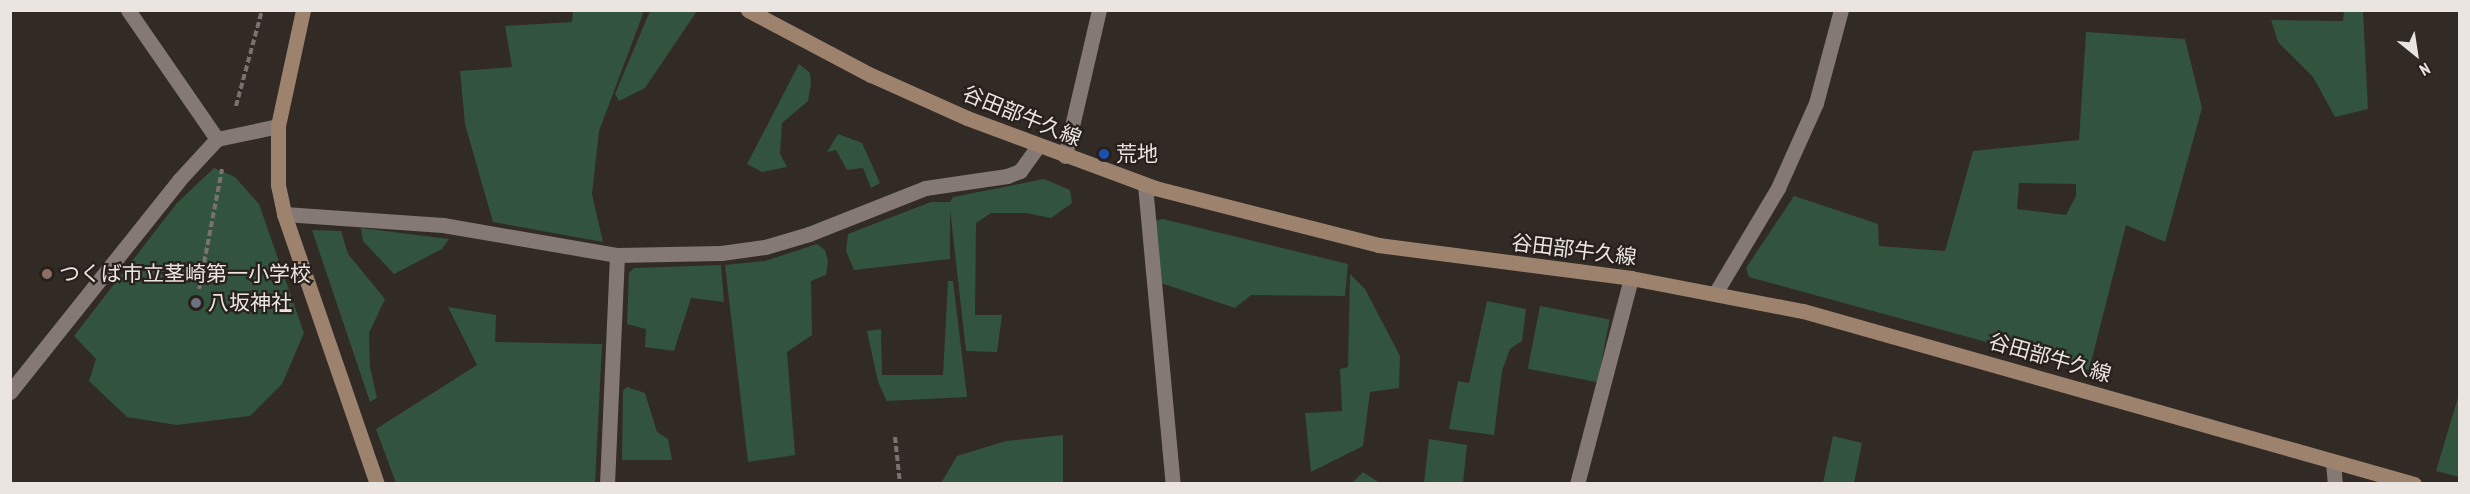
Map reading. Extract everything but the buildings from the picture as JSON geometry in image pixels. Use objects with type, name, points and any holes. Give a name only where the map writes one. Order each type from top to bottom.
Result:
[{"type":"main road","points":[[303,10],[278,126],[275,155],[284,214],[377,483]]},
{"type":"main road","name":"谷田部牛久線","points":[[748,10],[871,75],[1038,146],[1145,184],[1378,245],[1631,278],[1716,292],[1943,349],[2333,462],[2414,483]]},
{"type":"street","points":[[128,10],[217,139]]},
{"type":"street","points":[[1065,156],[1099,10]]},
{"type":"street","points":[[1716,292],[1778,189],[1816,103],[1841,10]]},
{"type":"street","points":[[10,392],[179,180],[217,139],[278,126]]},
{"type":"street","points":[[284,214],[443,225],[616,255],[721,253],[765,247],[850,219],[925,188],[1020,171],[1038,146]]},
{"type":"street","points":[[1145,184],[1173,483]]},
{"type":"street","points":[[607,483],[616,255]]},
{"type":"street","points":[[1577,483],[1631,278]]},
{"type":"street","points":[[2333,462],[2335,483]]},
{"type":"path","points":[[236,106],[262,10]]},
{"type":"path","points":[[199,289],[223,165]]},
{"type":"path","points":[[895,437],[900,483]]},
{"type":"green space","points":[[573,11],[644,11],[599,131],[592,194],[603,242],[493,222],[465,124],[460,71],[512,67],[505,26],[572,22]]},
{"type":"green space","points":[[650,11],[697,11],[645,88],[619,101],[615,94]]},
{"type":"green space","points":[[2344,11],[2363,11],[2368,109],[2335,117],[2313,77],[2278,42],[2271,20],[2343,21]]},
{"type":"green space","points":[[2086,32],[2185,39],[2202,108],[2165,242],[2126,225],[2089,370],[1749,277],[1746,268],[1794,196],[1878,224],[1879,246],[1945,251],[1973,151],[2079,140]],"holes":[[[2019,183],[2076,184],[2076,196],[2066,215],[2017,209]]]},
{"type":"green space","points":[[799,64],[810,73],[811,84],[808,101],[782,123],[780,154],[787,167],[762,172],[747,164]]},
{"type":"green space","points":[[838,134],[862,143],[880,183],[871,188],[863,168],[847,170],[836,150],[827,152]]},
{"type":"green space","points":[[214,168],[235,177],[259,204],[304,333],[282,384],[250,416],[177,425],[127,417],[89,381],[96,359],[74,336],[177,203]]},
{"type":"green space","points":[[1044,179],[1070,190],[1072,203],[1051,218],[1026,213],[991,213],[976,223],[975,315],[1002,315],[997,352],[966,351],[950,209],[950,259],[854,270],[846,251],[848,234],[931,202],[950,202],[953,197]]},
{"type":"green space","points":[[1163,219],[1348,264],[1345,296],[1251,295],[1235,308],[1161,283],[1154,221]]},
{"type":"green space","points":[[361,228],[449,239],[442,249],[394,274],[363,241]]},
{"type":"green space","points":[[312,230],[341,231],[348,254],[385,299],[369,333],[370,367],[377,398],[370,402]]},
{"type":"green space","points":[[817,244],[825,250],[828,261],[826,275],[811,281],[812,335],[787,352],[795,455],[748,462],[725,265],[765,261]]},
{"type":"green space","points":[[721,265],[724,302],[691,298],[674,351],[645,347],[646,329],[627,324],[629,273],[634,268]]},
{"type":"green space","points":[[1350,274],[1365,289],[1400,356],[1399,388],[1370,392],[1363,446],[1311,472],[1305,413],[1342,411],[1340,369],[1348,367]]},
{"type":"green space","points":[[948,281],[953,281],[967,397],[887,401],[878,382],[867,331],[881,329],[882,375],[943,375]]},
{"type":"green space","points":[[1487,301],[1526,309],[1522,341],[1510,349],[1502,371],[1494,435],[1449,429],[1458,381],[1469,383]]},
{"type":"green space","points":[[1540,306],[1610,320],[1597,382],[1528,369]]},
{"type":"green space","points":[[448,307],[496,315],[495,342],[602,344],[595,483],[396,483],[376,429],[477,365]]},
{"type":"green space","points":[[627,387],[645,393],[657,432],[668,439],[672,460],[622,460],[623,391]]},
{"type":"green space","points":[[2459,394],[2459,477],[2436,471]]},
{"type":"green space","points":[[1063,435],[1063,483],[941,483],[957,456],[1006,441]]},
{"type":"green space","points":[[1833,436],[1862,443],[1854,483],[1823,483]]},
{"type":"green space","points":[[1429,439],[1467,445],[1463,483],[1424,483]]},
{"type":"green space","points":[[1363,472],[1380,483],[1352,483]]},
{"type":"place","name":"荒地","points":[[1104,154]]},
{"type":"place","name":"つくば市立茎崎第一小学校","points":[[47,274]]},
{"type":"place","name":"八坂神社","points":[[196,303]]}]
